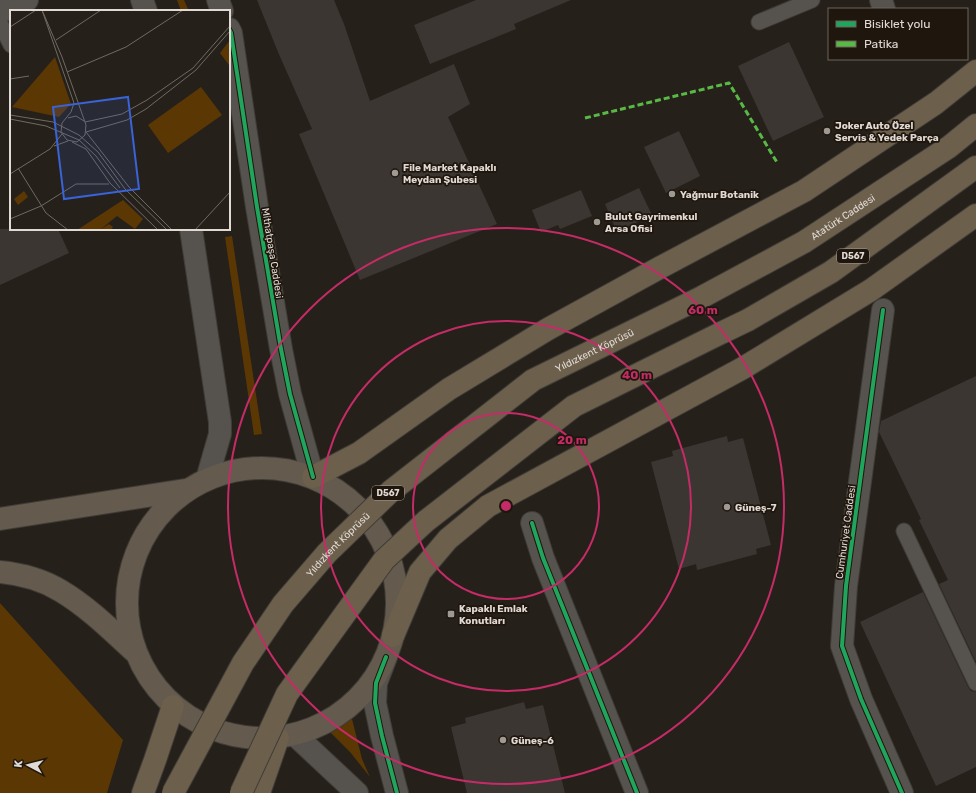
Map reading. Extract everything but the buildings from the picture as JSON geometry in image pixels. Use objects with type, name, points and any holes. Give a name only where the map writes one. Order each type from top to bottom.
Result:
[{"type":"highway","points":[[313,477],[359,453],[449,389],[548,329],[804,191],[936,103],[976,71]]},
{"type":"highway","name":"Atatürk Caddesi","points":[[702,297],[804,242],[948,147],[976,125]]},
{"type":"highway","name":"D567","points":[[241,793],[287,694],[384,560],[426,521],[574,406],[748,320],[831,272],[976,167]]},
{"type":"highway","points":[[393,636],[420,572],[448,539],[488,506],[743,368],[871,290],[976,215]]},
{"type":"highway","name":"Yıldızkent Köprüsü","points":[[173,793],[243,663],[283,604],[327,553],[390,491],[533,380],[702,297]]},
{"type":"highway","points":[[143,793],[173,706]]},
{"type":"highway","points":[[259,793],[286,737]]},
{"type":"main road","points":[[260,467],[287,470],[313,477],[334,488],[353,503],[370,521],[383,542],[391,564],[396,588],[397,612],[393,636],[386,657],[377,675],[365,691],[351,705],[335,717],[317,727],[286,737],[260,739],[222,733],[204,726],[173,706],[158,690],[145,672],[135,653],[129,630],[126,608],[132,562],[141,541],[169,504],[186,490],[208,479],[233,470],[260,467]]},
{"type":"main road","points":[[0,519],[186,490]]},
{"type":"main road","points":[[0,572],[16,573],[38,580],[61,591],[99,619],[135,653]]},
{"type":"street","points":[[0,12],[28,0]]},
{"type":"street","points":[[142,0],[146,10]]},
{"type":"street","points":[[218,0],[222,10]]},
{"type":"street","name":"Mithatpaşa Caddesi","points":[[230,31],[281,348],[290,394],[313,477]]},
{"type":"street","points":[[191,230],[220,422],[220,434],[208,479]]},
{"type":"street","name":"Cumhuriyet Caddesi","points":[[883,310],[846,586],[842,646],[861,699],[902,793]]},
{"type":"street","points":[[532,523],[544,558],[637,793]]},
{"type":"street","points":[[386,657],[376,683],[375,703],[397,793]]},
{"type":"street","points":[[286,737],[357,793]]},
{"type":"lane","points":[[759,22],[812,0]]},
{"type":"lane","points":[[0,23],[10,43]]},
{"type":"lane","points":[[904,530],[976,683]]},
{"type":"shaded area","points":[[177,0],[184,0],[189,10],[181,10]]},
{"type":"shaded area","points":[[232,236],[262,434],[254,435],[225,237]]},
{"type":"shaded area","points":[[0,603],[123,740],[107,793],[0,793]]},
{"type":"shaded area","points":[[351,715],[362,759],[370,777],[350,752],[330,732]]},
{"type":"marked path","points":[[585,118],[729,83],[778,164]]},
{"type":"cycle path","points":[[230,31],[257,207],[281,349],[290,394],[313,477]]},
{"type":"cycle path","points":[[883,310],[846,586],[842,646],[861,699],[902,793]]},
{"type":"cycle path","points":[[532,523],[543,558],[637,793]]},
{"type":"cycle path","points":[[386,657],[376,683],[375,703],[397,793]]},
{"type":"place","name":"Joker Auto Özel Servis & Yedek Parça","points":[[827,131]]},
{"type":"place","name":"File Market Kapaklı Meydan Şubesi","points":[[395,173]]},
{"type":"place","name":"Yağmur Botanik","points":[[672,194]]},
{"type":"place","name":"Bulut Gayrimenkul Arsa Ofisi","points":[[597,222]]},
{"type":"place","name":"Güneş-7","points":[[727,507]]},
{"type":"place","name":"Kapaklı Emlak Konutları","points":[[451,614]]},
{"type":"place","name":"Güneş-6","points":[[503,740]]}]
